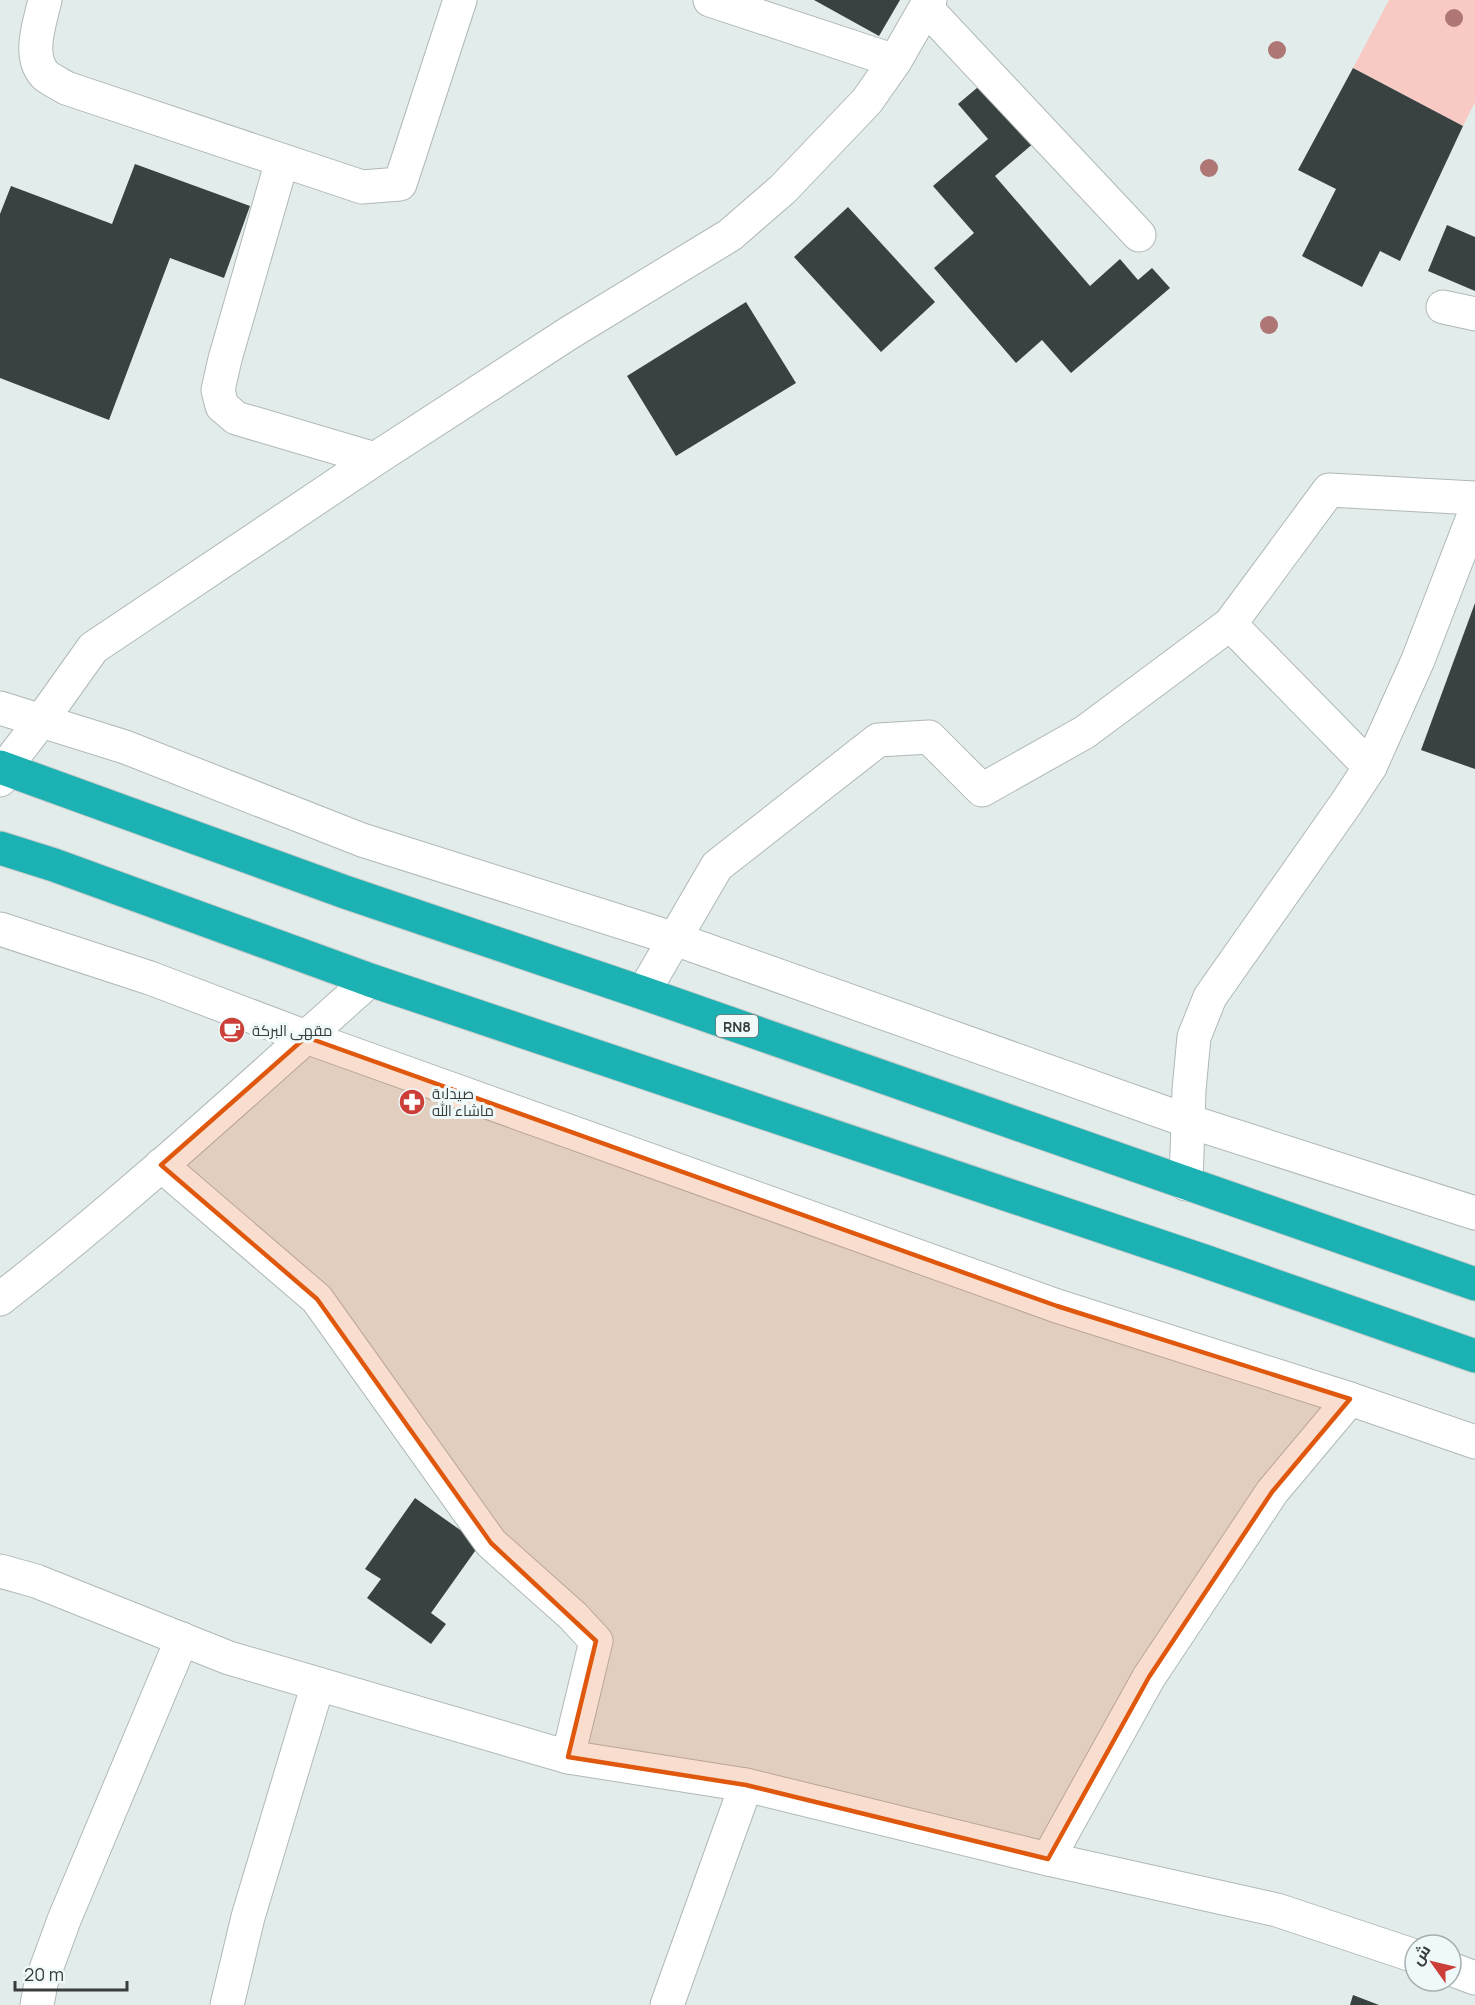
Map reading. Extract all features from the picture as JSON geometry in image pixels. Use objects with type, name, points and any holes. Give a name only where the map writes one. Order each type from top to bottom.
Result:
[{"type":"highway","name":"RN8","points":[[1,772],[643,993],[1475,1284]]},
{"type":"highway","points":[[0,849],[54,865],[370,980],[1204,1261],[1475,1356]]},
{"type":"street","points":[[45,0],[37,34],[36,58],[45,75],[66,88],[362,187],[400,184],[460,0]]},
{"type":"street","points":[[728,3],[896,61]]},
{"type":"street","points":[[1,772],[93,648],[375,459],[569,333],[730,235],[783,189],[838,134],[867,101],[896,61],[928,4],[1139,236]]},
{"type":"street","points":[[282,161],[225,359],[218,390],[222,406],[236,418],[375,459]]},
{"type":"street","points":[[1443,307],[1475,314]]},
{"type":"street","points":[[643,993],[717,866],[878,740],[929,736],[982,790],[1085,732],[1230,624],[1329,490],[1475,498]]},
{"type":"street","points":[[1186,1184],[1194,1037],[1210,997],[1370,767],[1418,660],[1475,512]]},
{"type":"street","points":[[1230,624],[1370,767]]},
{"type":"street","points":[[0,708],[125,747],[362,840],[675,939],[1188,1121],[1475,1213]]},
{"type":"street","points":[[0,930],[150,978],[306,1037],[1057,1306],[1350,1399],[1475,1442]]},
{"type":"street","points":[[0,1299],[161,1165],[370,980]]},
{"type":"street","points":[[161,1165],[317,1299],[491,1543],[573,1616],[596,1641],[568,1757]]},
{"type":"street","points":[[0,1266],[35,1272]]},
{"type":"street","points":[[1048,1859],[1156,1667],[1272,1492],[1350,1399]]},
{"type":"street","points":[[0,1571],[36,1581],[229,1658],[568,1757],[746,1785],[1048,1859],[1277,1910],[1403,1952]]},
{"type":"street","points":[[37,2005],[41,1983],[64,1920],[182,1639]]},
{"type":"street","points":[[227,2005],[248,1917],[318,1684]]},
{"type":"street","points":[[668,2005],[746,1785]]},
{"type":"highlighted area","points":[[306,1037],[1057,1306],[1350,1399],[1272,1492],[1149,1677],[1048,1859],[746,1785],[568,1757],[596,1641],[491,1543],[317,1299],[161,1165]]},
{"type":"shaded area","points":[[1389,0],[1475,0],[1475,102],[1463,126],[1353,68]]},
{"type":"building","points":[[814,0],[900,0],[879,36]]},
{"type":"building","points":[[1353,68],[1463,126],[1400,261],[1380,251],[1362,287],[1302,256],[1336,189],[1298,170]]},
{"type":"building","points":[[984,82],[1035,142],[995,176],[1090,286],[1120,259],[1138,280],[1152,268],[1170,288],[1071,373],[1042,340],[1016,363],[934,268],[974,233],[933,186],[988,139],[958,104]]},
{"type":"building","points":[[135,164],[250,206],[224,278],[170,258],[109,420],[0,378],[0,214],[11,186],[112,224]]},
{"type":"building","points":[[848,207],[935,302],[881,352],[794,257]]},
{"type":"building","points":[[1447,225],[1475,237],[1475,291],[1428,271]]},
{"type":"building","points":[[746,302],[796,383],[676,456],[627,376]]},
{"type":"building","points":[[1475,603],[1475,769],[1421,750]]},
{"type":"building","points":[[415,1498],[480,1544],[431,1613],[446,1624],[431,1644],[367,1598],[381,1579],[365,1569]]},
{"type":"building","points":[[1353,1995],[1379,2005],[1350,2005]]},
{"type":"place","name":"مقهى البركة","points":[[232,1030]]},
{"type":"place","name":"صيدلية ماشاء الله","points":[[412,1102]]}]
